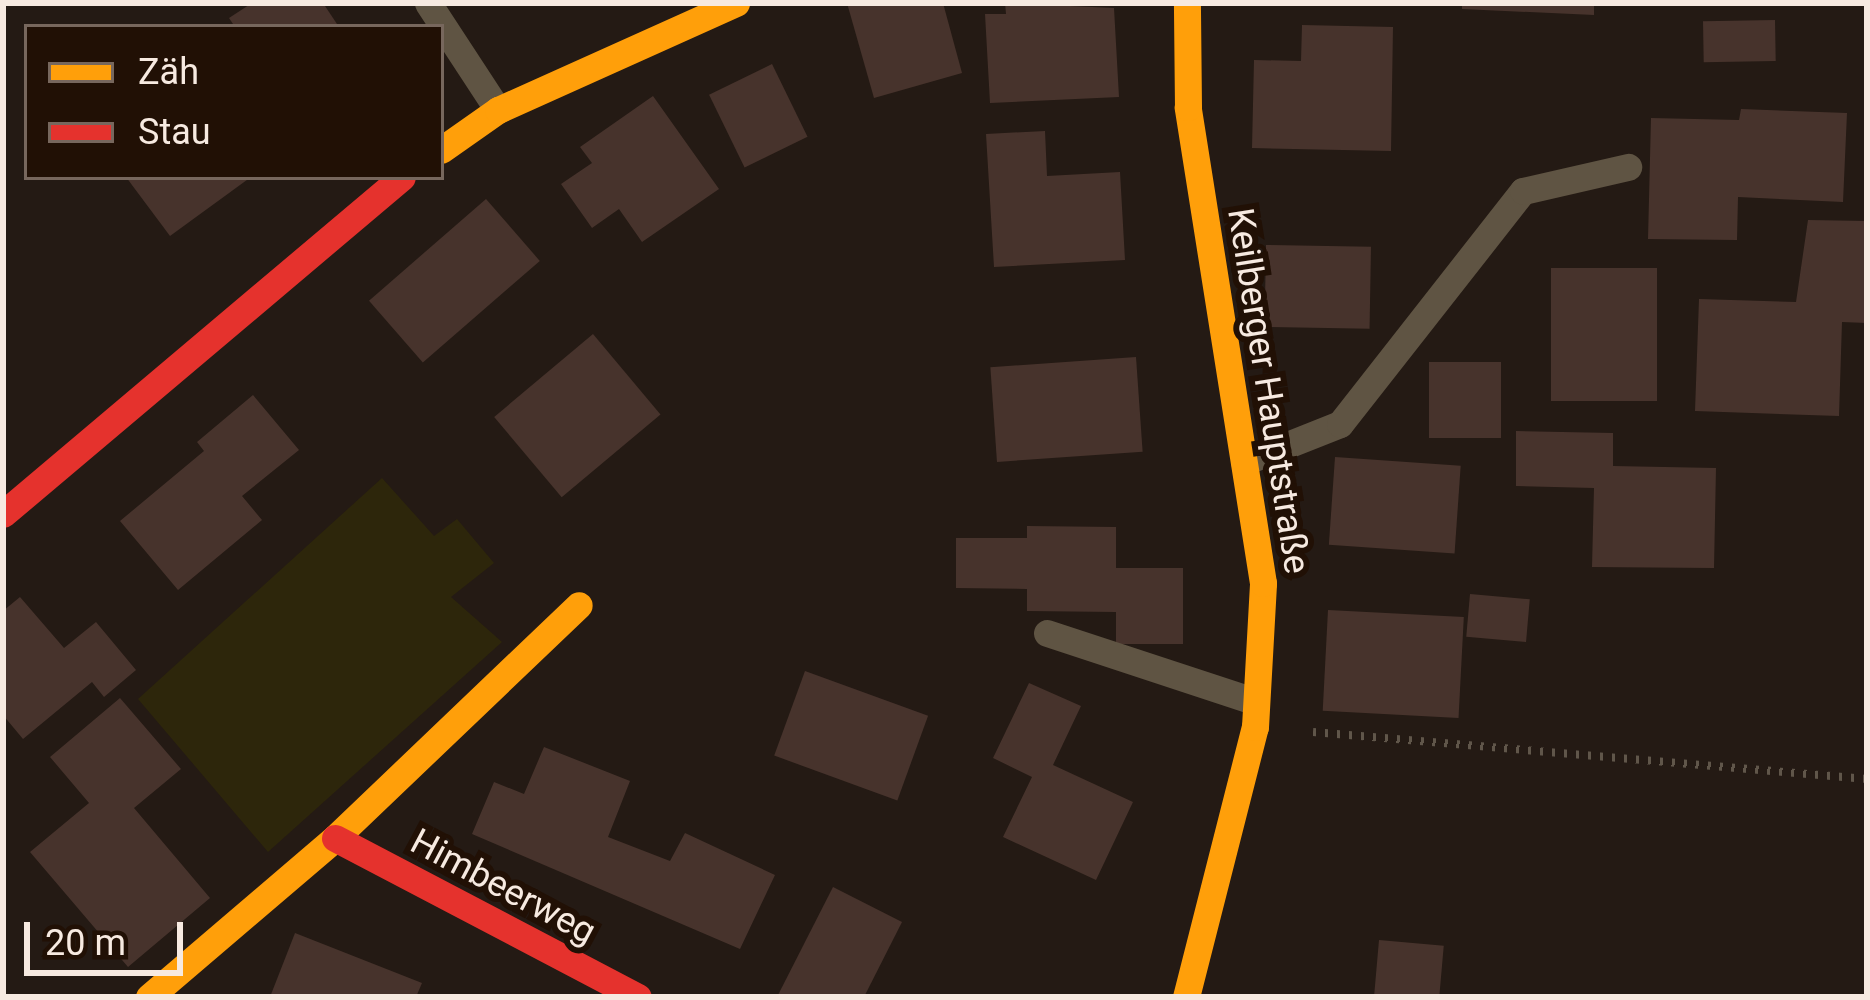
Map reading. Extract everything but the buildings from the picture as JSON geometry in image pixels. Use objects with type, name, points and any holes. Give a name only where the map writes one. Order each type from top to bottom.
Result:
[{"type":"street","points":[[444,148],[498,110],[736,3]]},
{"type":"street","name":"Keilberger Hauptstraße","points":[[1186,997],[1256,714],[1263,584],[1188,107],[1187,3]]},
{"type":"street","points":[[3,514],[398,180]]},
{"type":"street","name":"Himbeerweg","points":[[149,997],[335,838],[579,605]]},
{"type":"street","name":"Himbeerweg","points":[[335,838],[638,997]]},
{"type":"lane","points":[[444,27],[498,110]]},
{"type":"lane","points":[[1244,462],[1340,424],[1523,191],[1628,166]]},
{"type":"lane","points":[[1047,633],[1256,714]]},
{"type":"path","points":[[1256,714],[1867,779]]},
{"type":"shaded area","points":[[382,478],[434,536],[457,519],[494,563],[451,597],[502,642],[268,852],[138,699]]},
{"type":"traffic: slow","points":[[444,148],[498,110],[736,3]]},
{"type":"traffic: slow","points":[[1186,997],[1255,727],[1263,583],[1188,107],[1187,3]]},
{"type":"traffic: slow","points":[[149,997],[335,838],[579,605]]},
{"type":"traffic: jam","points":[[3,514],[398,180]]},
{"type":"traffic: jam","points":[[335,838],[638,997]]}]
